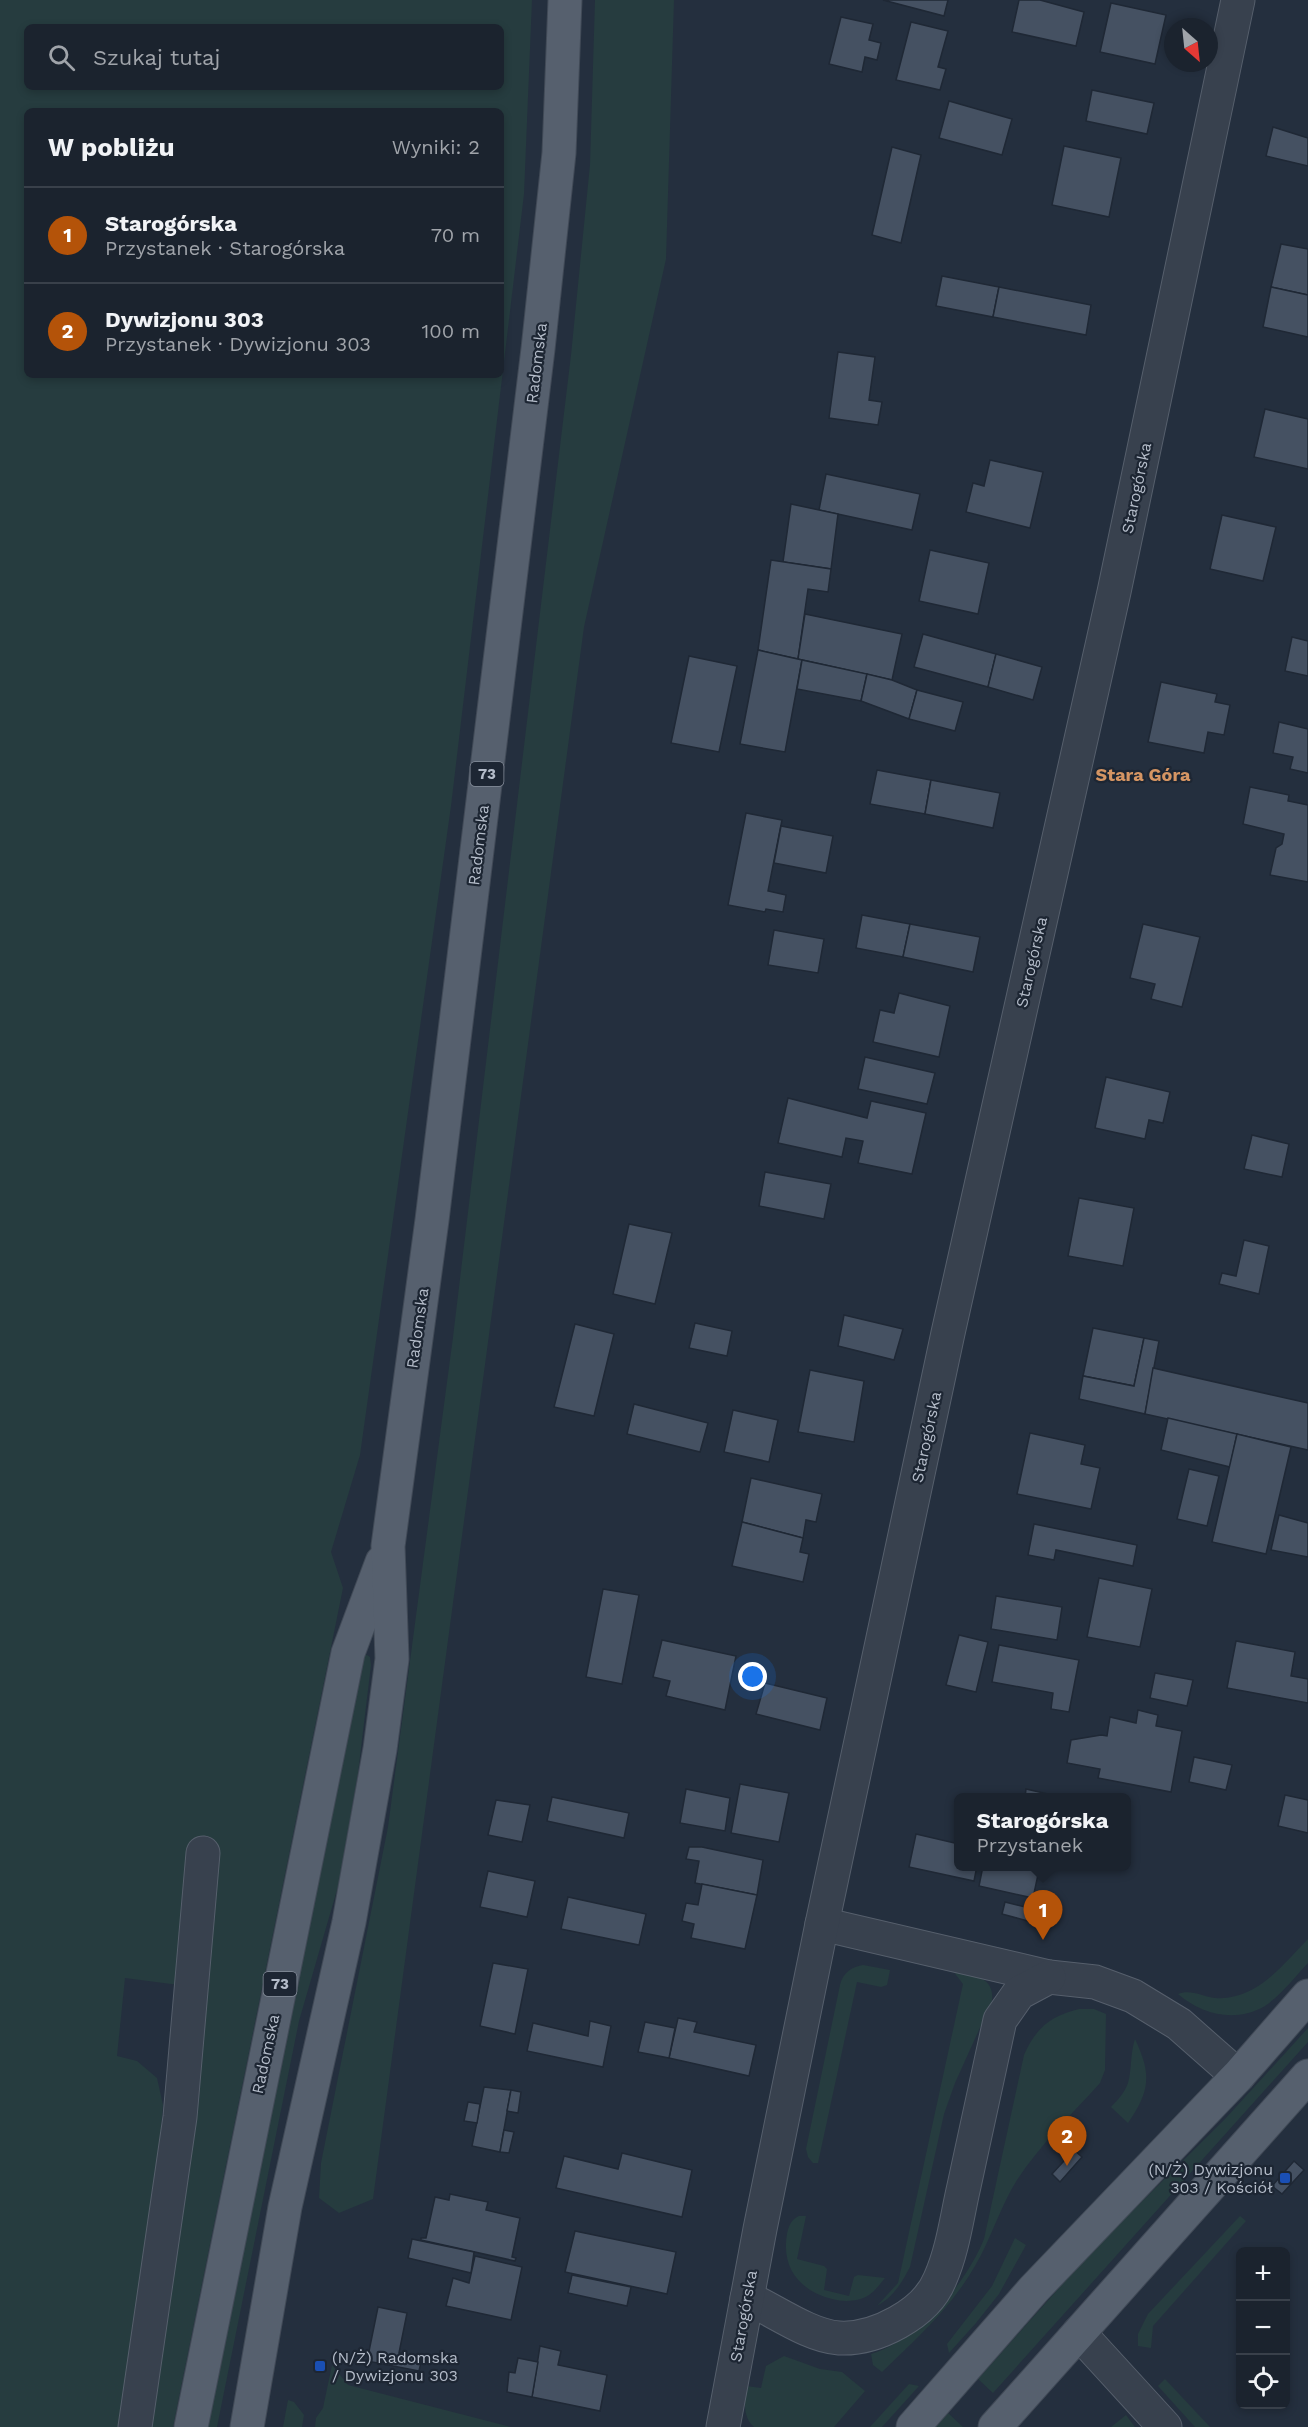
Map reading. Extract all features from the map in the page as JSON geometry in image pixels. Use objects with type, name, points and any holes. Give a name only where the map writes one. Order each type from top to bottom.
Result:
[{"type":"main road","name":"Radomska","points":[[247,2427],[285,2207],[350,1922],[380,1749],[392,1659],[388,1546],[434,1208],[538,349],[559,153],[565,0]]},
{"type":"main road","name":"Radomska","points":[[190,2427],[348,1653],[388,1546]]},
{"type":"main road","points":[[913,2427],[1034,2289],[1238,2076],[1308,1996]]},
{"type":"main road","points":[[995,2427],[1308,2076]]},
{"type":"street","name":"Starogórska","points":[[723,2427],[822,1924],[948,1333],[1116,581],[1238,0]]},
{"type":"street","points":[[135,2427],[180,2118],[203,1853]]},
{"type":"street","points":[[822,1924],[1049,1977],[1095,1982],[1133,1996],[1179,2024],[1238,2076]]},
{"type":"street","points":[[747,2298],[805,2328],[822,2335],[839,2338],[859,2336],[896,2325],[920,2306],[940,2280],[943,2270],[954,2230],[1000,2020],[1019,1993],[1049,1977]]},
{"type":"street","points":[[1079,2333],[1165,2427]]},
{"type":"green space","points":[[0,0],[532,0],[524,194],[504,362],[504,108],[24,108],[24,378],[502,378],[451,806],[360,1455],[331,1552],[343,1588],[173,2427],[149,2427],[179,1985],[125,1978],[117,2056],[137,2061],[157,2078],[163,2105],[122,2427],[0,2427]]},
{"type":"green space","points":[[595,0],[674,0],[666,259],[584,627],[373,2199],[339,2213],[319,2198],[321,2163],[388,1827],[453,1337],[571,355],[590,165]]},
{"type":"green space","points":[[362,1656],[370,1657],[371,1665],[358,1773],[339,1883],[299,2021],[217,2427],[208,2427]]},
{"type":"green space","points":[[1308,1939],[1308,1963],[1277,1997],[1254,2011],[1231,2015],[1208,2012],[1178,1994],[1192,1993],[1215,1998],[1244,1994],[1268,1979]]},
{"type":"green space","points":[[863,1965],[890,1970],[887,1985],[881,1987],[857,1982],[818,2163],[813,2163],[806,2149],[840,1985],[848,1971]]},
{"type":"green space","points":[[953,1971],[981,1978],[990,1986],[992,2001],[955,2083],[944,2114],[910,2267],[896,2289],[877,2306],[898,2283],[963,1984]]},
{"type":"green space","points":[[1079,2009],[1094,2009],[1106,2014],[1105,2070],[1100,2083],[1046,2142],[1017,2180],[981,2256],[955,2296],[882,2372],[873,2365],[871,2354],[889,2347],[923,2323],[953,2291],[976,2256],[984,2239],[1024,2055],[1034,2037],[1045,2024],[1060,2015]]},
{"type":"green space","points":[[1308,2028],[1308,2042],[993,2393],[978,2379],[1092,2251],[1225,2119]]},
{"type":"green space","points":[[1135,2039],[1144,2063],[1146,2082],[1141,2101],[1128,2123],[1111,2107],[1121,2096],[1128,2083]]},
{"type":"green space","points":[[799,2216],[806,2216],[797,2259],[824,2266],[827,2269],[824,2290],[849,2296],[854,2277],[858,2275],[885,2278],[865,2297],[846,2301],[821,2295],[802,2284],[790,2267],[786,2246],[790,2225]]},
{"type":"green space","points":[[1240,2216],[1246,2221],[1153,2326],[1151,2348],[1138,2346],[1138,2334],[1148,2314]]},
{"type":"green space","points":[[1015,2238],[1026,2245],[999,2294],[949,2353],[947,2344],[992,2286]]},
{"type":"green space","points":[[784,2356],[820,2369],[842,2372],[865,2391],[834,2427],[754,2427],[746,2413],[746,2386],[761,2388],[766,2366]]},
{"type":"green space","points":[[332,2365],[348,2385],[511,2427],[315,2427],[316,2418],[323,2408]]},
{"type":"green space","points":[[1165,2379],[1210,2427],[1195,2427],[1158,2386]]},
{"type":"green space","points":[[909,2384],[919,2386],[882,2427],[870,2427]]},
{"type":"green space","points":[[288,2400],[294,2402],[304,2415],[302,2427],[283,2427]]},
{"type":"green space","points":[[948,2413],[963,2427],[936,2427]]},
{"type":"green space","points":[[1126,2415],[1135,2427],[1111,2427]]},
{"type":"building","points":[[883,0],[948,0],[944,16]]},
{"type":"building","points":[[1019,0],[1040,0],[1084,12],[1076,46],[1012,32]]},
{"type":"building","points":[[1111,3],[1166,15],[1155,64],[1100,52]]},
{"type":"building","points":[[841,17],[873,24],[869,40],[881,43],[877,60],[865,57],[862,72],[829,64]]},
{"type":"building","points":[[911,22],[948,31],[938,67],[946,69],[940,90],[896,80]]},
{"type":"building","points":[[1092,90],[1154,103],[1147,134],[1086,121]]},
{"type":"building","points":[[949,101],[1012,119],[1002,155],[939,138]]},
{"type":"building","points":[[1273,127],[1308,138],[1308,166],[1266,156]]},
{"type":"building","points":[[1064,146],[1121,158],[1109,217],[1052,205]]},
{"type":"building","points":[[892,147],[921,155],[901,243],[872,235]]},
{"type":"building","points":[[1281,244],[1308,249],[1308,295],[1271,287]]},
{"type":"building","points":[[942,276],[999,287],[993,317],[936,306]]},
{"type":"building","points":[[999,287],[1091,305],[1086,335],[993,317]]},
{"type":"building","points":[[1271,287],[1308,295],[1308,337],[1263,327]]},
{"type":"building","points":[[838,352],[875,357],[869,400],[882,402],[878,425],[829,418]]},
{"type":"building","points":[[1265,409],[1308,419],[1308,469],[1254,457]]},
{"type":"building","points":[[990,460],[1043,472],[1030,528],[966,512],[973,483],[984,486]]},
{"type":"building","points":[[826,474],[920,494],[912,530],[819,510]]},
{"type":"building","points":[[791,504],[838,514],[831,569],[783,562]]},
{"type":"building","points":[[1222,515],[1276,527],[1263,581],[1210,569]]},
{"type":"building","points":[[930,550],[989,563],[978,614],[919,601]]},
{"type":"building","points":[[771,560],[831,569],[828,592],[808,589],[798,659],[758,650]]},
{"type":"building","points":[[805,614],[902,634],[892,680],[798,659]]},
{"type":"building","points":[[923,634],[996,654],[988,687],[914,667]]},
{"type":"building","points":[[1292,637],[1308,641],[1308,676],[1285,671]]},
{"type":"building","points":[[758,650],[802,660],[785,752],[740,744]]},
{"type":"building","points":[[996,654],[1042,667],[1033,700],[988,687]]},
{"type":"building","points":[[689,656],[737,666],[719,752],[671,743]]},
{"type":"building","points":[[802,660],[867,674],[861,701],[797,689]]},
{"type":"building","points":[[867,674],[892,680],[917,690],[909,719],[861,701]]},
{"type":"building","points":[[1161,682],[1217,694],[1215,702],[1230,705],[1224,735],[1208,732],[1204,753],[1148,742]]},
{"type":"building","points":[[917,690],[963,702],[955,731],[909,719]]},
{"type":"building","points":[[1279,722],[1308,729],[1308,773],[1290,769],[1293,757],[1273,753]]},
{"type":"building","points":[[877,770],[931,780],[925,814],[870,804]]},
{"type":"building","points":[[931,780],[1000,793],[993,828],[925,814]]},
{"type":"building","points":[[1250,787],[1289,795],[1288,801],[1308,805],[1308,882],[1270,875],[1276,848],[1282,844],[1284,834],[1243,824]]},
{"type":"building","points":[[746,813],[782,820],[768,891],[786,895],[783,912],[766,909],[765,912],[728,905]]},
{"type":"building","points":[[781,826],[833,836],[826,873],[774,863]]},
{"type":"building","points":[[862,915],[910,924],[903,957],[856,948]]},
{"type":"building","points":[[910,924],[980,937],[973,972],[903,957]]},
{"type":"building","points":[[1143,924],[1200,937],[1182,1007],[1151,999],[1155,984],[1130,978]]},
{"type":"building","points":[[774,930],[824,939],[818,973],[768,965]]},
{"type":"building","points":[[899,993],[950,1006],[939,1057],[873,1042],[880,1010],[894,1013]]},
{"type":"building","points":[[865,1057],[935,1073],[927,1104],[858,1089]]},
{"type":"building","points":[[1106,1077],[1170,1092],[1163,1123],[1149,1120],[1145,1139],[1095,1128]]},
{"type":"building","points":[[788,1098],[867,1118],[871,1101],[926,1113],[912,1174],[858,1163],[863,1141],[846,1138],[842,1157],[778,1143]]},
{"type":"building","points":[[1252,1135],[1289,1144],[1282,1177],[1244,1169]]},
{"type":"building","points":[[765,1172],[831,1184],[824,1219],[759,1206]]},
{"type":"building","points":[[1079,1198],[1134,1208],[1123,1266],[1068,1256]]},
{"type":"building","points":[[629,1224],[672,1233],[655,1304],[613,1294]]},
{"type":"building","points":[[1244,1240],[1269,1246],[1259,1294],[1219,1284],[1222,1273],[1236,1276]]},
{"type":"building","points":[[844,1315],[903,1329],[894,1360],[838,1346]]},
{"type":"building","points":[[695,1323],[732,1331],[727,1356],[689,1348]]},
{"type":"building","points":[[575,1324],[614,1334],[594,1416],[554,1407]]},
{"type":"building","points":[[1093,1328],[1144,1338],[1134,1386],[1083,1376]]},
{"type":"building","points":[[1144,1338],[1159,1341],[1145,1414],[1079,1399],[1083,1376],[1134,1386]]},
{"type":"building","points":[[1153,1368],[1308,1403],[1308,1450],[1145,1414]]},
{"type":"building","points":[[810,1370],[864,1381],[854,1442],[798,1432]]},
{"type":"building","points":[[634,1404],[708,1423],[700,1452],[627,1434]]},
{"type":"building","points":[[733,1410],[778,1420],[769,1462],[724,1452]]},
{"type":"building","points":[[1168,1418],[1237,1434],[1230,1467],[1161,1450]]},
{"type":"building","points":[[1030,1433],[1085,1445],[1081,1464],[1100,1468],[1091,1509],[1017,1494]]},
{"type":"building","points":[[1237,1434],[1291,1447],[1266,1554],[1212,1542]]},
{"type":"building","points":[[1189,1469],[1219,1476],[1207,1526],[1177,1519]]},
{"type":"building","points":[[751,1478],[822,1494],[816,1522],[806,1520],[803,1538],[742,1522]]},
{"type":"building","points":[[1279,1515],[1308,1523],[1308,1557],[1271,1550]]},
{"type":"building","points":[[742,1522],[803,1538],[800,1552],[809,1554],[803,1582],[732,1566]]},
{"type":"building","points":[[1034,1524],[1137,1545],[1133,1566],[1056,1550],[1054,1560],[1028,1555]]},
{"type":"building","points":[[1099,1578],[1152,1589],[1140,1647],[1087,1637]]},
{"type":"building","points":[[603,1589],[639,1595],[622,1684],[586,1677]]},
{"type":"building","points":[[996,1596],[1062,1607],[1057,1640],[991,1629]]},
{"type":"building","points":[[959,1635],[988,1642],[976,1692],[946,1685]]},
{"type":"building","points":[[662,1640],[736,1656],[725,1710],[666,1696],[670,1681],[653,1677]]},
{"type":"building","points":[[1236,1641],[1295,1652],[1291,1676],[1308,1679],[1308,1703],[1227,1688]]},
{"type":"building","points":[[999,1645],[1079,1660],[1069,1712],[1051,1709],[1053,1693],[992,1682]]},
{"type":"building","points":[[1155,1673],[1193,1680],[1187,1706],[1150,1698]]},
{"type":"building","points":[[765,1683],[827,1698],[820,1730],[756,1714]]},
{"type":"building","points":[[1138,1710],[1158,1715],[1156,1726],[1182,1731],[1171,1792],[1098,1778],[1100,1769],[1067,1763],[1071,1740],[1107,1736],[1110,1717],[1136,1723]]},
{"type":"building","points":[[1194,1757],[1232,1765],[1226,1790],[1189,1782]]},
{"type":"building","points":[[740,1784],[789,1793],[779,1842],[731,1833]]},
{"type":"building","points":[[686,1789],[730,1798],[725,1831],[680,1823]]},
{"type":"building","points":[[1026,1789],[1044,1793],[1026,1793]]},
{"type":"building","points":[[1285,1795],[1308,1800],[1308,1833],[1278,1826]]},
{"type":"building","points":[[552,1797],[629,1813],[624,1838],[547,1821]]},
{"type":"building","points":[[496,1800],[530,1805],[522,1842],[488,1835]]},
{"type":"building","points":[[916,1834],[954,1843],[954,1871],[976,1871],[974,1881],[909,1867]]},
{"type":"building","points":[[689,1847],[702,1847],[763,1860],[757,1895],[695,1883],[699,1861],[686,1859]]},
{"type":"building","points":[[488,1871],[535,1881],[527,1917],[480,1907]]},
{"type":"building","points":[[982,1871],[1039,1871],[1033,1898],[979,1886]]},
{"type":"building","points":[[702,1884],[757,1895],[745,1949],[691,1938],[694,1924],[682,1921],[686,1903],[698,1905]]},
{"type":"building","points":[[568,1897],[646,1914],[639,1945],[561,1929]]},
{"type":"building","points":[[1005,1902],[1038,1910],[1035,1923],[1002,1914]]},
{"type":"building","points":[[493,1963],[528,1969],[515,2034],[480,2026]]},
{"type":"building","points":[[678,2018],[697,2022],[694,2032],[756,2045],[749,2076],[669,2058]]},
{"type":"building","points":[[590,2021],[611,2026],[603,2067],[527,2051],[533,2023],[588,2036]]},
{"type":"building","points":[[645,2022],[675,2028],[669,2058],[638,2052]]},
{"type":"building","points":[[484,2087],[511,2090],[500,2152],[472,2146]]},
{"type":"building","points":[[511,2090],[521,2092],[518,2113],[507,2111]]},
{"type":"building","points":[[468,2102],[480,2104],[477,2123],[464,2121]]},
{"type":"building","points":[[504,2130],[514,2132],[509,2153],[500,2152]]},
{"type":"building","points":[[1074,2150],[1082,2157],[1060,2182],[1052,2174]]},
{"type":"building","points":[[622,2153],[692,2170],[682,2217],[556,2188],[564,2156],[618,2169]]},
{"type":"building","points":[[1294,2161],[1304,2170],[1282,2194],[1272,2186]]},
{"type":"building","points":[[450,2194],[488,2202],[486,2210],[520,2218],[512,2257],[516,2258],[515,2261],[421,2240],[421,2238],[426,2238],[435,2197],[449,2200]]},
{"type":"building","points":[[575,2231],[676,2252],[667,2294],[565,2272]]},
{"type":"building","points":[[412,2239],[474,2252],[471,2273],[408,2258]]},
{"type":"building","points":[[475,2256],[522,2267],[511,2320],[446,2306],[453,2278],[469,2283]]},
{"type":"building","points":[[572,2275],[631,2287],[627,2306],[568,2293]]},
{"type":"building","points":[[378,2307],[407,2313],[399,2353],[422,2358],[419,2371],[367,2361]]},
{"type":"building","points":[[540,2346],[561,2351],[558,2365],[607,2375],[600,2411],[532,2397]]},
{"type":"building","points":[[518,2358],[538,2362],[532,2397],[507,2392],[509,2372],[515,2373]]},
{"type":"place","name":"Starogórska","points":[[1043,1940]]},
{"type":"place","name":"Dywizjonu 303","points":[[1067,2166]]},
{"type":"place","name":"(N/Ż) Dywizjonu 303 / Kościół","points":[[1285,2178]]},
{"type":"place","name":"(N/Ż) Radomska / Dywizjonu 303","points":[[320,2366]]},
{"type":"district","name":"Stara Góra","points":[[1143,775]]}]
